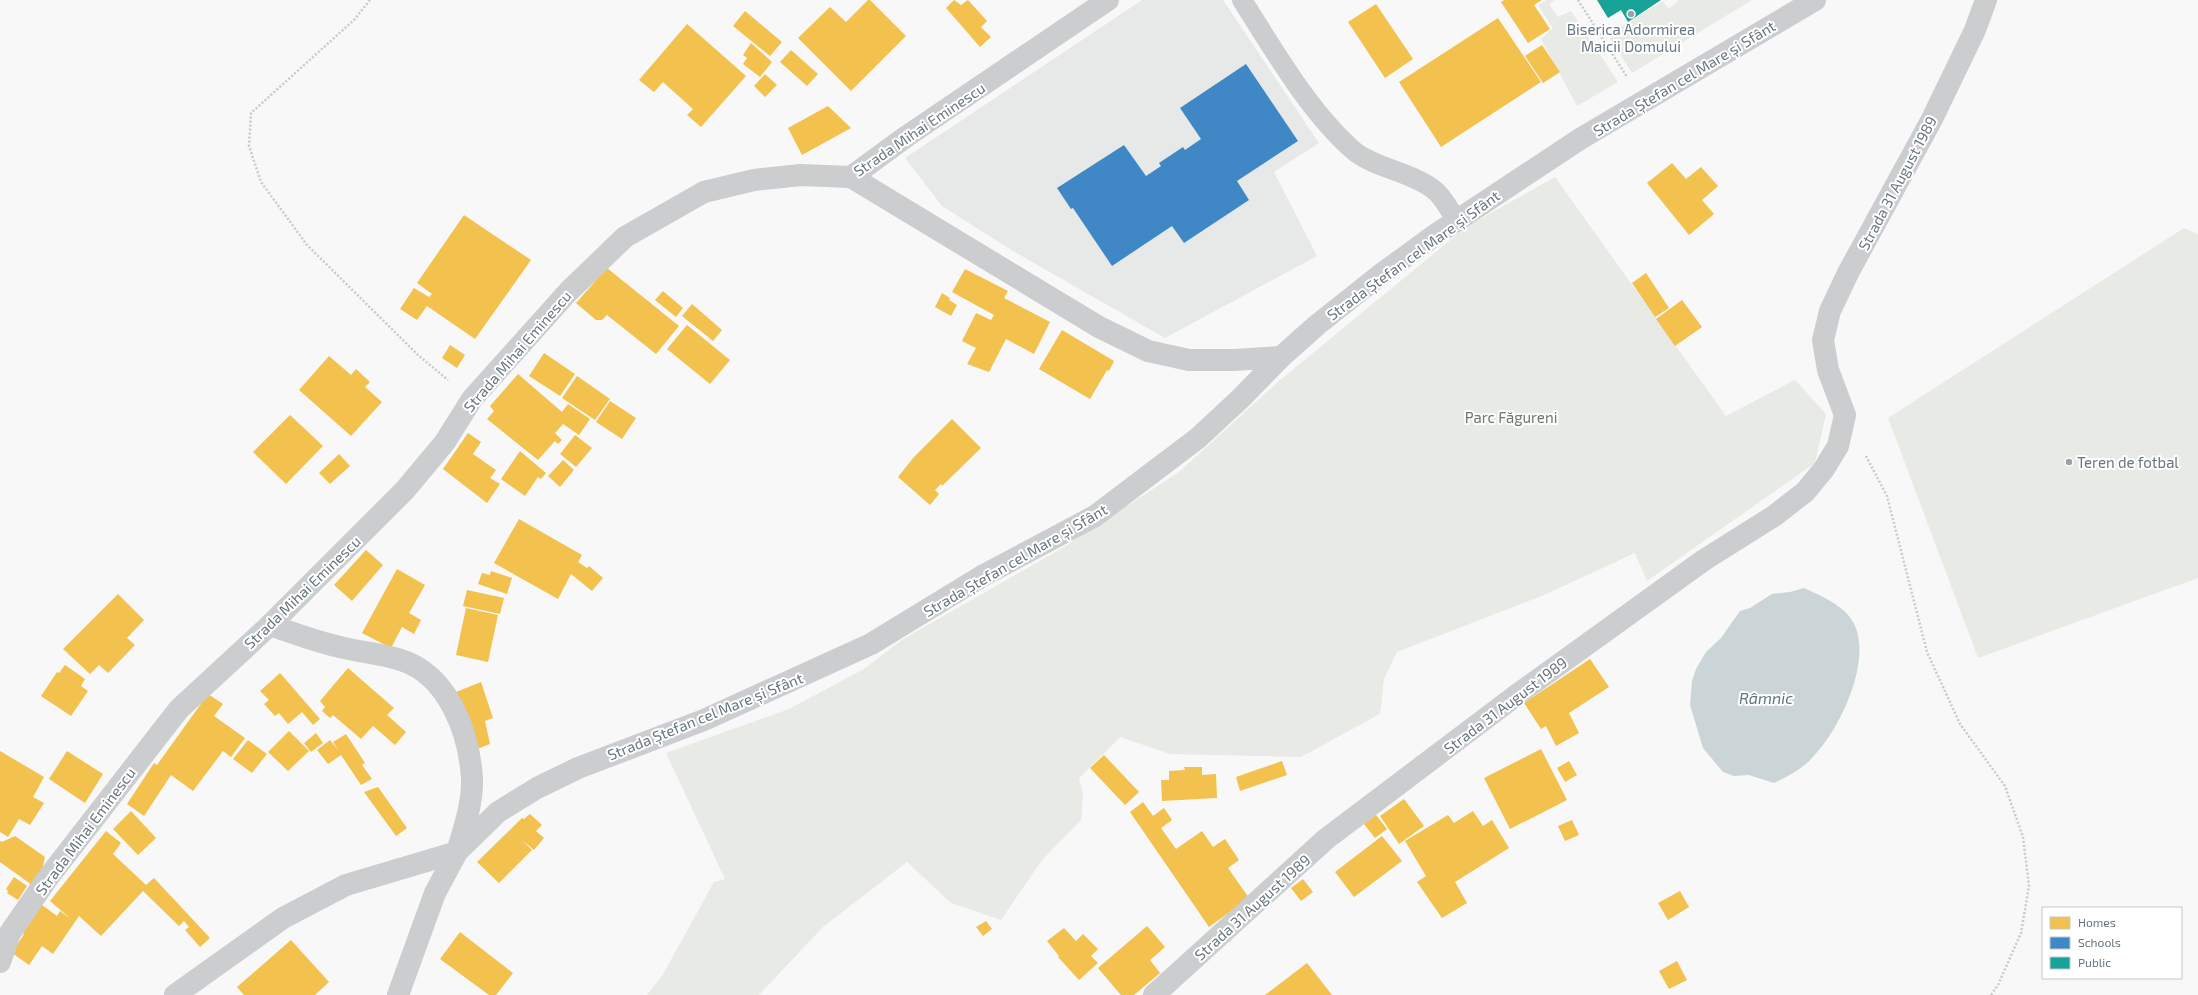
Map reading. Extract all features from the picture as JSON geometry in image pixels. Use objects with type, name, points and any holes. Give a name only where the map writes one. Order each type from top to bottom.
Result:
[{"type":"street","name":"Strada Mihai Eminescu","points":[[0,962],[10,933],[47,879],[179,709],[270,625],[405,490],[445,442],[472,399],[568,292],[610,249],[624,237],[655,218],[704,192],[754,180],[801,175],[851,177],[907,136],[1108,0]]},
{"type":"street","name":"Strada Ștefan cel Mare și Sfânt","points":[[398,995],[435,893],[457,852],[498,812],[537,788],[628,748],[704,720],[871,644],[984,575],[1095,516],[1198,438],[1240,399],[1281,356],[1380,275],[1457,221],[1580,139],[1816,0]]},
{"type":"street","name":"Strada 31 August 1989","points":[[1154,995],[1333,835],[1514,696],[1704,560],[1774,516],[1805,492],[1824,469],[1838,446],[1845,415],[1828,370],[1823,340],[1830,311],[1848,274],[1932,119],[1975,30],[1986,0]]},
{"type":"street","points":[[851,177],[1099,327],[1148,351],[1189,360],[1234,360],[1281,356]]},
{"type":"street","points":[[176,995],[283,918],[346,885],[457,852],[469,813],[472,778],[467,745],[453,705],[431,675],[402,660],[335,646],[270,625]]},
{"type":"lane","points":[[1242,0],[1289,73],[1337,135],[1356,152],[1418,180],[1435,190],[1457,221]]},
{"type":"path","points":[[370,0],[354,20],[251,113],[249,146],[261,182],[307,245],[418,355],[472,399]]},
{"type":"path","points":[[1578,0],[1644,102]]},
{"type":"path","points":[[1845,415],[1886,496],[1927,652],[1960,724],[2005,786],[2023,837],[2029,886],[2021,933],[1998,985],[1991,995]]},
{"type":"shaded area","points":[[1142,0],[1223,0],[1319,143],[1274,172],[1317,256],[1165,338],[1013,251],[942,206],[905,158]]},
{"type":"green space","points":[[1547,0],[1555,0],[1549,4],[1558,17],[1571,11],[1618,82],[1577,106],[1541,39],[1553,28],[1538,5]]},
{"type":"green space","points":[[1677,0],[1752,0],[1632,73],[1608,35],[1663,1],[1668,9],[1678,2]]},
{"type":"green space","name":"Parc Făgureni","points":[[1555,177],[1726,416],[1795,380],[1826,414],[1815,463],[1647,581],[1635,553],[1544,595],[1397,652],[1384,679],[1380,714],[1301,757],[1170,754],[1120,737],[1079,778],[1083,794],[1081,820],[1042,860],[1001,920],[951,903],[907,862],[823,927],[759,995],[647,995],[662,976],[714,882],[725,879],[666,753],[789,709],[864,669],[903,639],[1064,547],[1179,472],[1279,381],[1466,227]]},
{"type":"green space","points":[[2184,228],[2198,234],[2198,578],[1978,658],[1888,418]]},
{"type":"water","name":"Râmnic","points":[[1804,588],[1832,602],[1844,611],[1853,622],[1858,638],[1859,655],[1856,675],[1842,713],[1833,731],[1812,758],[1799,769],[1774,783],[1749,775],[1734,776],[1723,772],[1703,748],[1690,705],[1692,681],[1696,669],[1706,652],[1721,638],[1740,611],[1750,608],[1772,594],[1790,592]]},
{"type":"building: Homes","points":[[868,0],[870,0],[906,36],[851,91],[798,38],[830,7],[846,22]]},
{"type":"building: Homes","points":[[954,0],[961,5],[968,0],[987,21],[981,27],[991,37],[980,47],[946,8]]},
{"type":"building: Homes","points":[[1504,0],[1542,0],[1534,5],[1550,29],[1528,43],[1501,2]]},
{"type":"building: Homes","points":[[1376,4],[1413,59],[1385,78],[1348,22]]},
{"type":"building: Homes","points":[[745,11],[782,42],[770,56],[733,26]]},
{"type":"building: Homes","points":[[1498,18],[1541,82],[1441,147],[1399,82]]},
{"type":"building: Homes","points":[[687,24],[746,76],[701,127],[687,115],[693,109],[663,82],[654,92],[639,80]]},
{"type":"building: Homes","points":[[751,43],[772,62],[760,77],[743,64],[747,58],[743,55]]},
{"type":"building: Homes","points":[[1542,45],[1560,72],[1543,83],[1525,56]]},
{"type":"building: Homes","points":[[791,50],[818,74],[807,86],[780,62]]},
{"type":"building: Homes","points":[[765,74],[777,85],[765,97],[754,86]]},
{"type":"building: Homes","points":[[828,106],[851,128],[802,155],[788,128]]},
{"type":"building: Homes","points":[[1672,163],[1686,179],[1701,167],[1718,186],[1702,200],[1714,214],[1689,235],[1647,183]]},
{"type":"building: Homes","points":[[464,215],[531,260],[475,339],[427,306],[417,320],[400,309],[414,288],[429,297],[432,294],[417,283]]},
{"type":"building: Homes","points":[[607,268],[679,326],[656,354],[607,315],[602,320],[596,320],[576,303]]},
{"type":"building: Homes","points":[[965,269],[1008,291],[1004,298],[1050,322],[1034,354],[1006,339],[989,372],[967,364],[976,348],[962,341],[976,313],[991,320],[994,315],[952,292]]},
{"type":"building: Homes","points":[[1646,273],[1669,308],[1655,317],[1632,283]]},
{"type":"building: Homes","points":[[663,291],[683,308],[676,317],[655,300]]},
{"type":"building: Homes","points":[[942,293],[957,305],[951,316],[935,307]]},
{"type":"building: Homes","points":[[1682,300],[1702,327],[1675,346],[1656,319]]},
{"type":"building: Homes","points":[[692,304],[722,330],[713,341],[682,316]]},
{"type":"building: Homes","points":[[687,325],[730,360],[710,384],[667,349]]},
{"type":"building: Homes","points":[[1062,330],[1114,361],[1090,399],[1039,369]]},
{"type":"building: Homes","points":[[450,345],[465,355],[457,368],[442,358]]},
{"type":"building: Homes","points":[[544,353],[575,374],[560,396],[529,376]]},
{"type":"building: Homes","points":[[329,356],[351,375],[356,369],[370,382],[365,387],[382,402],[351,436],[299,390]]},
{"type":"building: Homes","points":[[518,374],[562,412],[568,404],[590,419],[579,435],[563,424],[555,433],[562,440],[558,444],[555,441],[538,460],[487,419],[494,411],[490,406]]},
{"type":"building: Homes","points":[[577,376],[610,399],[595,420],[562,398]]},
{"type":"building: Homes","points":[[610,401],[636,418],[622,439],[596,422]]},
{"type":"building: Homes","points":[[290,415],[323,446],[286,484],[253,452]]},
{"type":"building: Homes","points":[[952,419],[981,448],[942,486],[941,484],[935,490],[939,494],[930,505],[898,477],[914,457]]},
{"type":"building: Homes","points":[[468,433],[481,442],[473,454],[496,470],[490,478],[500,484],[487,503],[443,469]]},
{"type":"building: Homes","points":[[575,435],[592,448],[576,467],[560,454]]},
{"type":"building: Homes","points":[[520,451],[546,473],[541,479],[538,477],[525,496],[501,479]]},
{"type":"building: Homes","points":[[339,454],[350,466],[330,484],[319,473]]},
{"type":"building: Homes","points":[[563,460],[574,470],[560,487],[548,476]]},
{"type":"building: Homes","points":[[519,519],[582,555],[578,562],[587,568],[589,566],[603,578],[592,591],[571,574],[558,599],[494,563]]},
{"type":"building: Homes","points":[[366,550],[383,565],[352,601],[334,585]]},
{"type":"building: Homes","points":[[397,569],[425,585],[409,613],[421,620],[414,634],[402,627],[391,648],[362,633]]},
{"type":"building: Homes","points":[[491,571],[512,578],[507,594],[478,584],[482,573],[490,575]]},
{"type":"building: Homes","points":[[467,590],[504,598],[500,614],[463,606]]},
{"type":"building: Homes","points":[[118,594],[144,620],[127,638],[135,645],[108,673],[99,665],[90,674],[63,649]]},
{"type":"building: Homes","points":[[466,608],[498,615],[488,662],[456,655]]},
{"type":"building: Homes","points":[[1590,659],[1609,687],[1569,713],[1579,733],[1556,746],[1546,726],[1541,729],[1524,703]]},
{"type":"building: Homes","points":[[65,665],[85,679],[81,686],[88,691],[71,716],[41,696],[57,672],[59,673]]},
{"type":"building: Homes","points":[[348,668],[394,708],[387,715],[406,732],[395,745],[373,726],[361,739],[333,715],[330,718],[322,711],[325,707],[320,701]]},
{"type":"building: Homes","points":[[280,673],[320,719],[313,725],[302,712],[288,724],[279,713],[275,716],[264,704],[269,700],[260,691]]},
{"type":"building: Homes","points":[[481,682],[493,718],[485,721],[490,744],[477,749],[456,692]]},
{"type":"building: Homes","points":[[208,694],[223,704],[214,716],[245,738],[231,757],[223,751],[193,791],[171,775],[144,816],[127,804],[154,763],[157,765]]},
{"type":"building: Homes","points":[[289,731],[309,751],[288,771],[268,752]]},
{"type":"building: Homes","points":[[316,733],[323,743],[311,752],[304,743]]},
{"type":"building: Homes","points":[[346,734],[365,763],[362,765],[372,779],[361,785],[341,755],[328,764],[317,750],[330,740],[338,750],[333,742]]},
{"type":"building: Homes","points":[[248,740],[267,754],[252,773],[233,759]]},
{"type":"building: Homes","points":[[1541,749],[1567,800],[1510,829],[1484,778]]},
{"type":"building: Homes","points":[[0,751],[44,777],[33,797],[44,803],[30,825],[19,819],[8,837],[0,832]]},
{"type":"building: Homes","points":[[67,751],[103,774],[85,803],[49,779]]},
{"type":"building: Homes","points":[[1104,755],[1139,792],[1125,805],[1090,768]]},
{"type":"building: Homes","points":[[1282,761],[1287,775],[1240,791],[1236,777]]},
{"type":"building: Homes","points":[[1569,761],[1577,775],[1565,782],[1557,768]]},
{"type":"building: Homes","points":[[1184,767],[1202,767],[1202,775],[1216,774],[1217,798],[1162,801],[1161,780],[1169,780],[1169,771],[1185,770]]},
{"type":"building: Homes","points":[[378,787],[407,828],[396,836],[364,792]]},
{"type":"building: Homes","points":[[1404,799],[1424,826],[1399,844],[1380,816]]},
{"type":"building: Homes","points":[[1143,802],[1153,816],[1164,808],[1172,820],[1161,828],[1176,849],[1202,831],[1213,847],[1225,839],[1239,860],[1228,868],[1249,898],[1209,927],[1130,812]]},
{"type":"building: Homes","points":[[131,811],[156,838],[138,855],[113,829]]},
{"type":"building: Homes","points":[[1473,811],[1483,826],[1492,820],[1509,848],[1455,882],[1467,903],[1442,918],[1417,882],[1426,876],[1405,841],[1448,815],[1454,823]]},
{"type":"building: Homes","points":[[530,814],[542,825],[536,831],[544,838],[534,850],[522,840],[532,850],[499,883],[477,862],[522,818],[524,819]]},
{"type":"building: Homes","points":[[1376,815],[1387,829],[1375,838],[1364,824]]},
{"type":"building: Homes","points":[[1572,820],[1579,835],[1565,841],[1558,826]]},
{"type":"building: Homes","points":[[106,831],[121,843],[113,854],[146,885],[154,878],[210,938],[200,947],[185,930],[189,927],[184,921],[179,926],[143,891],[101,936],[79,916],[53,954],[42,946],[29,965],[12,953],[24,934],[23,933],[42,905],[57,916],[60,911],[72,920],[50,901]]},
{"type":"building: Homes","points":[[15,836],[45,857],[42,870],[32,885],[0,862],[0,841],[2,842]]},
{"type":"building: Homes","points":[[1382,836],[1402,861],[1354,897],[1335,872]]},
{"type":"building: Homes","points":[[14,877],[27,886],[18,900],[7,893],[8,891],[6,889]]},
{"type":"building: Homes","points":[[1303,879],[1313,892],[1301,901],[1291,888]]},
{"type":"building: Homes","points":[[1680,891],[1689,907],[1668,920],[1658,903]]},
{"type":"building: Homes","points":[[986,921],[992,929],[983,936],[976,927]]},
{"type":"building: Homes","points":[[1147,926],[1165,947],[1150,960],[1160,973],[1134,995],[1121,995],[1098,968]]},
{"type":"building: Homes","points":[[1064,928],[1076,941],[1083,934],[1098,949],[1091,956],[1098,963],[1079,980],[1058,957],[1059,956],[1047,941]]},
{"type":"building: Homes","points":[[460,932],[513,973],[496,995],[489,995],[440,959]]},
{"type":"building: Homes","points":[[291,940],[329,982],[315,995],[244,995],[237,987]]},
{"type":"building: Homes","points":[[1677,961],[1687,980],[1669,989],[1659,971]]},
{"type":"building: Homes","points":[[1307,963],[1332,995],[1265,995]]},
{"type":"building: Schools","points":[[1246,64],[1298,141],[1237,181],[1249,200],[1184,243],[1172,226],[1112,266],[1073,208],[1071,209],[1057,188],[1124,145],[1146,176],[1161,166],[1159,163],[1183,147],[1185,150],[1201,139],[1180,108]]},
{"type":"building: Public","name":"Biserica Adormirea Maicii Domului","points":[[1597,0],[1661,0],[1628,22],[1621,10],[1608,18]]},
{"type":"place","name":"Biserica Adormirea Maicii Domului","points":[[1631,14]]},
{"type":"place","name":"Teren de fotbal","points":[[2069,462]]}]
